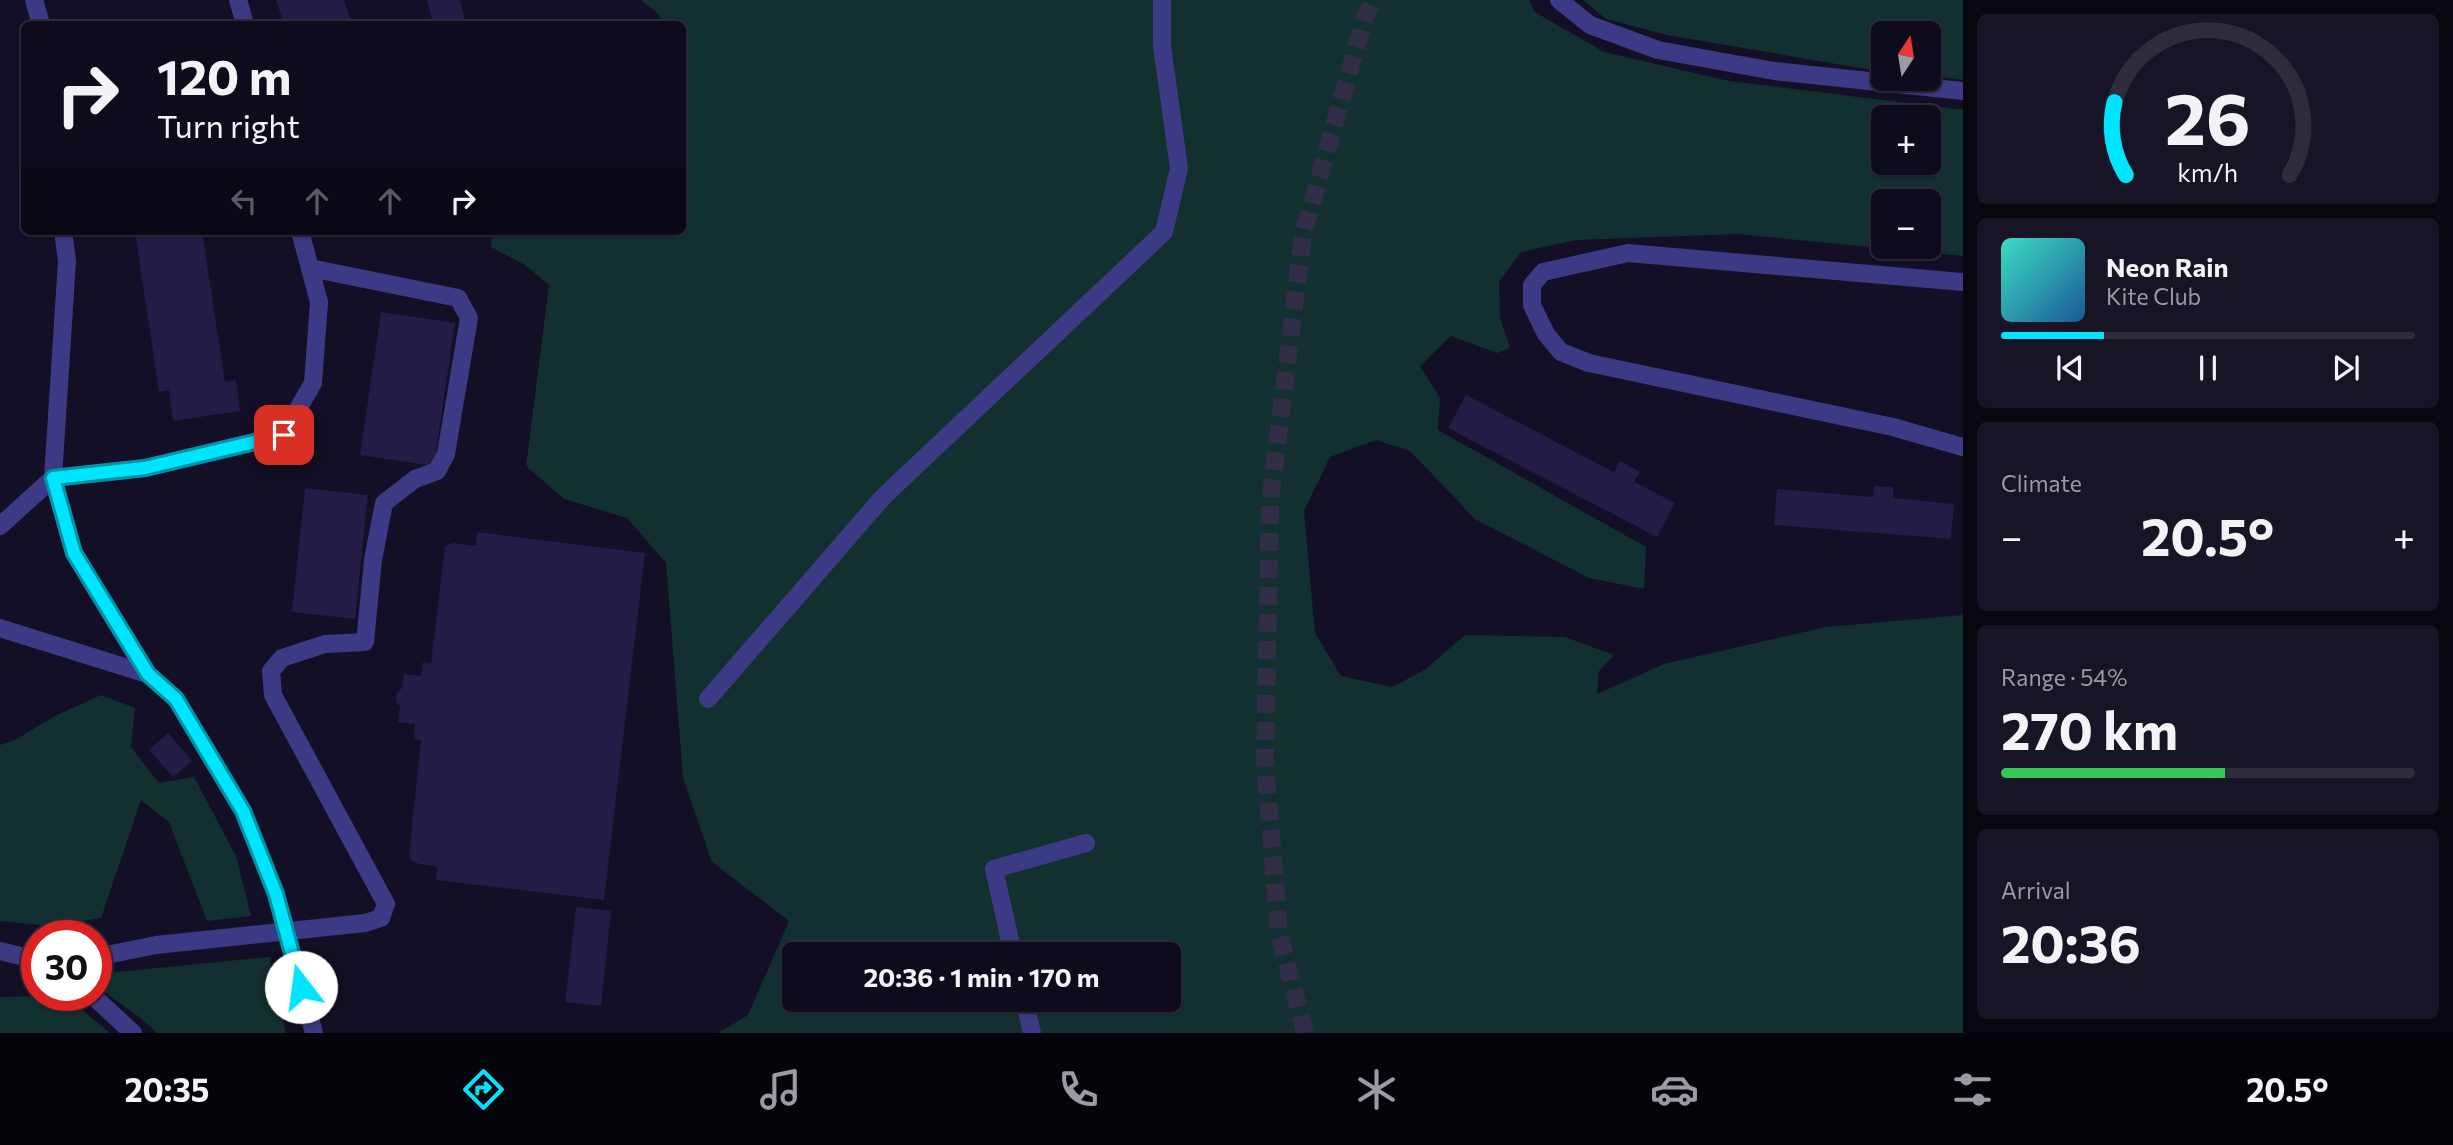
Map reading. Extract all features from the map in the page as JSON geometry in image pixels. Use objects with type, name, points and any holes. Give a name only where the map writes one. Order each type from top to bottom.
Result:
[{"type":"street","points":[[34,0],[40,21]]},
{"type":"street","points":[[238,0],[244,21]]},
{"type":"street","points":[[708,699],[883,497],[1164,232],[1178,168],[1161,46],[1162,0]]},
{"type":"street","points":[[1559,0],[1590,25],[1658,50],[1774,71],[1963,92]]},
{"type":"street","points":[[64,235],[67,261],[53,478],[74,553],[148,674],[176,699],[243,811],[276,894],[314,1033]]},
{"type":"street","points":[[0,526],[53,478],[145,468],[284,435],[313,383],[319,302],[301,235]]},
{"type":"street","points":[[1963,282],[1628,253],[1543,272],[1532,285],[1532,305],[1546,334],[1561,352],[1588,363],[1893,428],[1963,447]]},
{"type":"street","points":[[112,954],[156,945],[365,923],[381,918],[386,904],[273,695],[271,671],[282,658],[325,644],[365,642],[373,560],[384,503],[415,479],[437,471],[446,454],[469,318],[458,298],[310,268]]},
{"type":"street","points":[[0,628],[148,674]]},
{"type":"street","points":[[1010,942],[995,869],[1086,843]]},
{"type":"street","points":[[0,951],[21,956]]},
{"type":"street","points":[[109,1011],[133,1033]]},
{"type":"street","points":[[1027,1012],[1032,1033]]},
{"type":"green space","points":[[641,0],[1529,0],[1535,12],[1604,52],[1729,81],[1923,105],[1871,105],[1871,175],[1941,175],[1941,107],[1963,110],[1963,256],[1941,254],[1941,189],[1871,189],[1871,247],[1736,234],[1576,240],[1521,252],[1499,282],[1500,318],[1510,348],[1497,353],[1451,336],[1420,366],[1440,398],[1438,430],[1646,547],[1644,589],[1589,578],[1475,519],[1410,451],[1376,440],[1330,457],[1304,511],[1315,633],[1341,676],[1392,687],[1426,669],[1465,635],[1565,637],[1614,655],[1599,671],[1597,694],[1664,664],[1826,627],[1963,615],[1963,1033],[718,1033],[748,1015],[789,921],[712,862],[683,778],[666,563],[627,518],[564,499],[526,466],[549,285],[525,265],[491,247],[492,235],[686,235],[686,21],[663,21]]},
{"type":"green space","points":[[1583,0],[1963,0],[1963,80],[1941,77],[1941,21],[1871,21],[1871,70],[1667,35],[1606,19]]},
{"type":"green space","points":[[101,695],[135,708],[131,747],[159,783],[194,777],[236,856],[251,916],[207,921],[169,822],[141,800],[101,918],[21,920],[21,923],[0,921],[0,745],[15,740],[57,715]]},
{"type":"green space","points":[[270,957],[286,1033],[157,1033],[112,997],[112,972]]},
{"type":"green space","points":[[21,996],[21,1011],[83,1011],[110,1033],[0,1033],[0,997]]},
{"type":"building","points":[[276,0],[344,0],[351,21],[283,21]]},
{"type":"building","points":[[427,0],[460,0],[465,21],[432,21]]},
{"type":"building","points":[[136,235],[203,235],[225,382],[236,380],[240,411],[173,421],[169,390],[159,392]]},
{"type":"building","points":[[381,312],[455,323],[434,466],[360,455]]},
{"type":"building","points":[[1466,395],[1614,472],[1620,461],[1640,472],[1634,482],[1675,503],[1657,537],[1448,428]]},
{"type":"building","points":[[1874,486],[1893,487],[1893,498],[1954,504],[1951,539],[1774,525],[1777,489],[1873,497]]},
{"type":"building","points":[[305,488],[368,495],[355,619],[292,612]]},
{"type":"building","points":[[477,532],[645,553],[604,900],[436,880],[438,867],[419,864],[409,856],[421,740],[414,739],[415,724],[398,722],[400,707],[396,700],[397,693],[402,688],[404,674],[421,676],[423,662],[431,663],[445,547],[455,543],[476,546]]},
{"type":"building","points":[[168,733],[192,761],[173,777],[149,750]]},
{"type":"building","points":[[576,907],[611,911],[601,1006],[565,1002]]},
{"type":"tunnel","points":[[1305,1033],[1279,933],[1265,763],[1270,503],[1303,234],[1365,17],[1374,0]]},
{"type":"route","points":[[284,435],[145,468],[53,478],[74,553],[148,674],[176,699],[243,811],[276,894],[301,987]]}]
